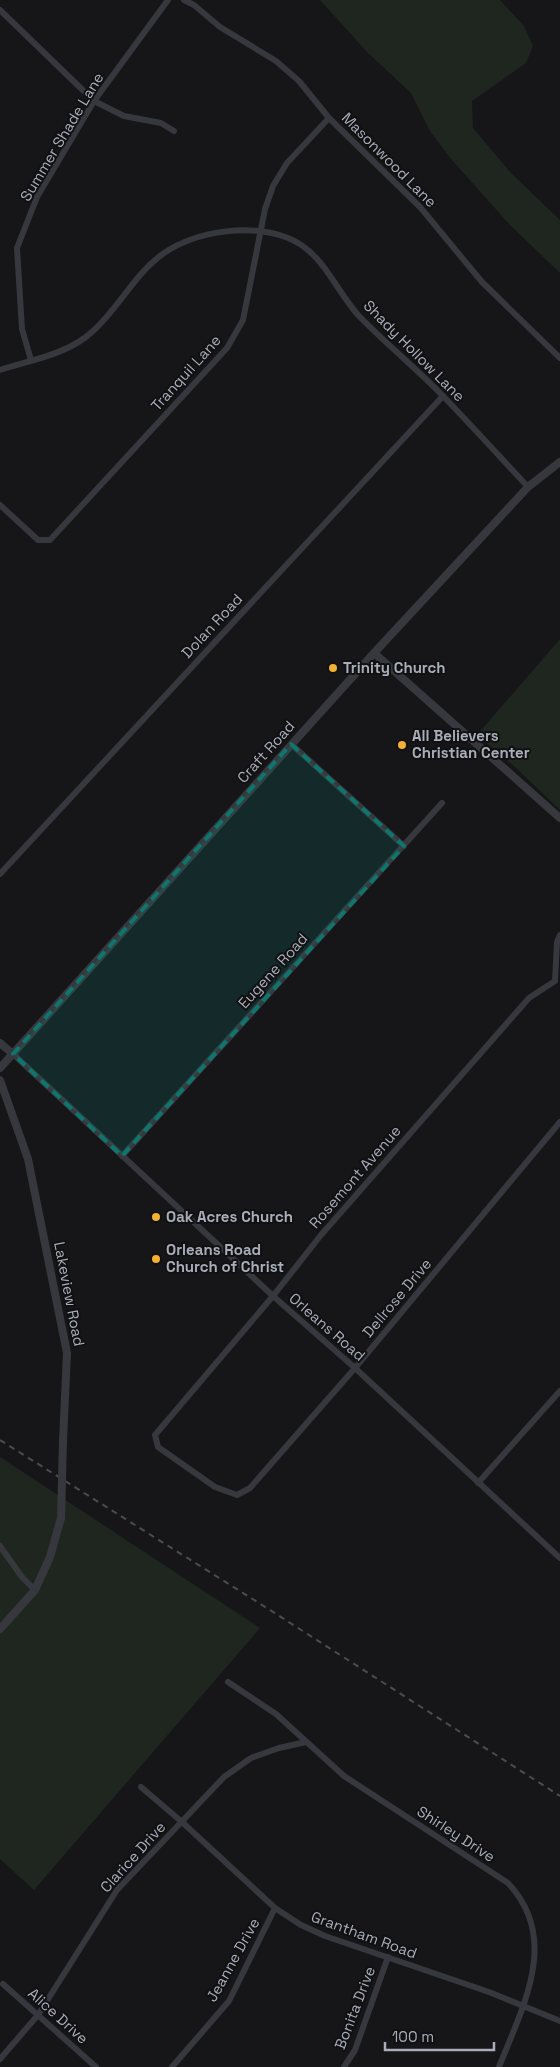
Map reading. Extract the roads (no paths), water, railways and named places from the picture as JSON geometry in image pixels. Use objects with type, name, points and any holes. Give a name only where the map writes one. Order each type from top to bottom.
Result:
[{"type":"street","name":"Summer Shade Lane","points":[[31,360],[22,329],[17,248],[37,197],[94,101],[168,0]]},
{"type":"street","name":"Masonwood Lane","points":[[184,0],[194,4],[220,27],[276,62],[299,81],[329,118],[420,207],[482,282],[560,358]]},
{"type":"street","points":[[0,10],[94,101],[124,116],[161,123],[174,131]]},
{"type":"street","name":"Tranquil Lane","points":[[0,505],[38,540],[50,540],[227,348],[243,320],[265,209],[273,186],[287,163],[329,118]]},
{"type":"street","name":"Shady Hollow Lane","points":[[0,370],[70,347],[92,333],[112,312],[147,267],[164,253],[182,243],[220,231],[260,232],[289,238],[308,250],[324,267],[358,314],[442,396],[528,487]]},
{"type":"street","name":"Dolan Road","points":[[0,874],[442,396]]},
{"type":"street","name":"Craft Road","points":[[0,1068],[374,653],[528,487],[560,462]]},
{"type":"street","points":[[374,653],[560,818]]},
{"type":"street","points":[[291,744],[404,846]]},
{"type":"street","name":"Eugene Road","points":[[122,1156],[442,803]]},
{"type":"street","name":"Rosemont Avenue","points":[[155,1435],[273,1296],[321,1235],[529,998],[558,982],[557,942],[560,936]]},
{"type":"street","points":[[0,1043],[13,1054]]},
{"type":"street","name":"Orleans Road","points":[[13,1054],[273,1296],[355,1368],[560,1558]]},
{"type":"street","name":"Lakeview Road","points":[[0,1080],[28,1159],[67,1353],[61,1518],[50,1557],[35,1590],[0,1628]]},
{"type":"street","name":"Dellrose Drive","points":[[155,1435],[158,1447],[215,1487],[237,1495],[250,1488],[355,1368],[560,1122]]},
{"type":"street","points":[[478,1483],[560,1391]]},
{"type":"street","points":[[0,1546],[22,1577],[35,1590]]},
{"type":"street","name":"Shirley Drive","points":[[228,1682],[269,1709],[330,1766],[351,1782],[508,1883],[521,1893],[536,1914]]},
{"type":"street","name":"Clarice Drive","points":[[0,2059],[38,2015],[117,1890],[224,1777],[251,1758],[279,1748],[306,1742]]},
{"type":"street","name":"Grantham Road","points":[[140,1788],[182,1822],[275,1908],[301,1925],[527,2006],[560,2021]]},
{"type":"street","name":"Jeanne Drive","points":[[172,2067],[229,2001],[275,1908]]},
{"type":"street","name":"Bonita Drive","points":[[344,2067],[355,2050],[388,1957]]},
{"type":"street","points":[[499,2067],[539,1976]]},
{"type":"street","name":"Alice Drive","points":[[3,1984],[96,2067]]},
{"type":"railway","points":[[0,1440],[560,1796]]},
{"type":"place","name":"Trinity Church","points":[[333,668]]},
{"type":"place","name":"All Believers Christian Center","points":[[402,745]]},
{"type":"place","name":"Oak Acres Church","points":[[156,1217]]},
{"type":"place","name":"Orleans Road Church of Christ","points":[[156,1259]]}]
